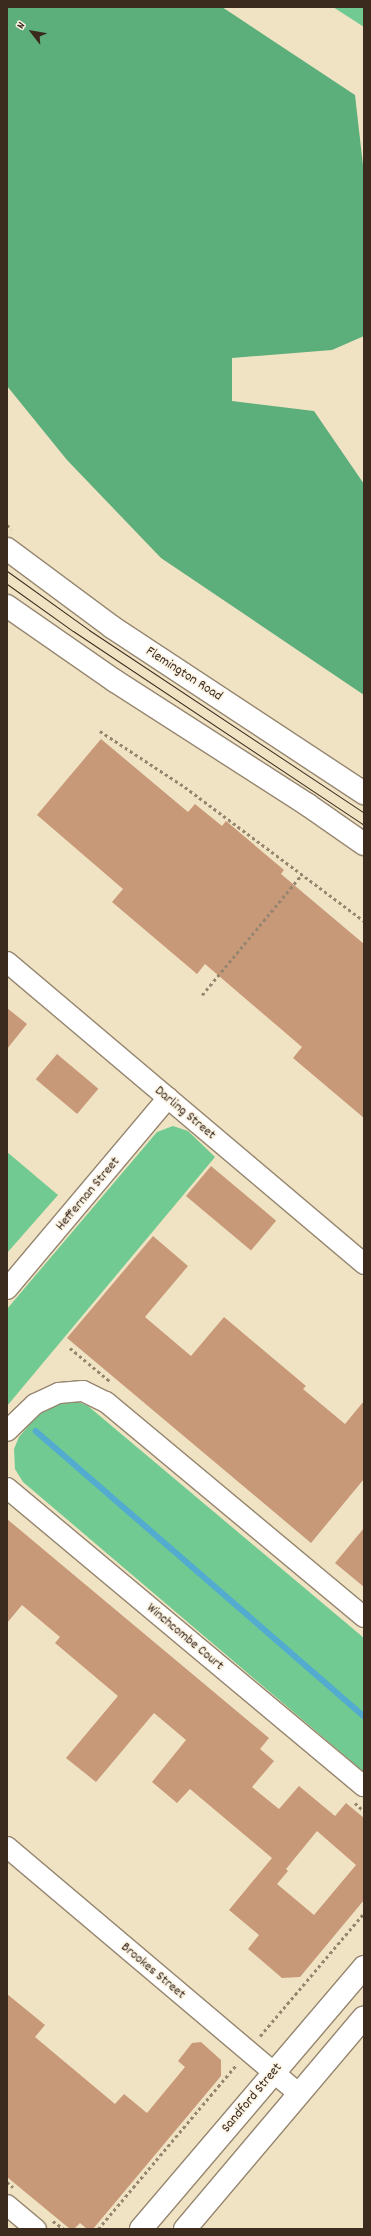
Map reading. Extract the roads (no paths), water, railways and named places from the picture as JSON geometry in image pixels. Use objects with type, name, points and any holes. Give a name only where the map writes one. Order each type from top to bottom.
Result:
[{"type":"main road","name":"Flemington Road","points":[[7,550],[112,627],[364,794]]},
{"type":"main road","points":[[7,606],[115,681],[308,805],[364,844]]},
{"type":"main road","name":"Sandford Street","points":[[141,2229],[364,1967]]},
{"type":"main road","points":[[185,2229],[364,2017]]},
{"type":"street","name":"Darling Street","points":[[7,962],[364,1264]]},
{"type":"street","name":"Heffernan Street","points":[[7,1289],[168,1098]]},
{"type":"street","points":[[7,1431],[34,1404],[59,1393],[83,1391],[106,1402],[364,1617]]},
{"type":"street","name":"Winchcombe Court","points":[[7,1488],[364,1786]]},
{"type":"street","name":"Brookes Street","points":[[7,1847],[299,2094]]},
{"type":"street","points":[[7,2204],[36,2229]]},
{"type":"waterway","points":[[36,1431],[364,1716]]},
{"type":"tram line","points":[[7,571],[89,630],[364,813]]},
{"type":"tram line","points":[[7,584],[73,631],[364,825]]}]
